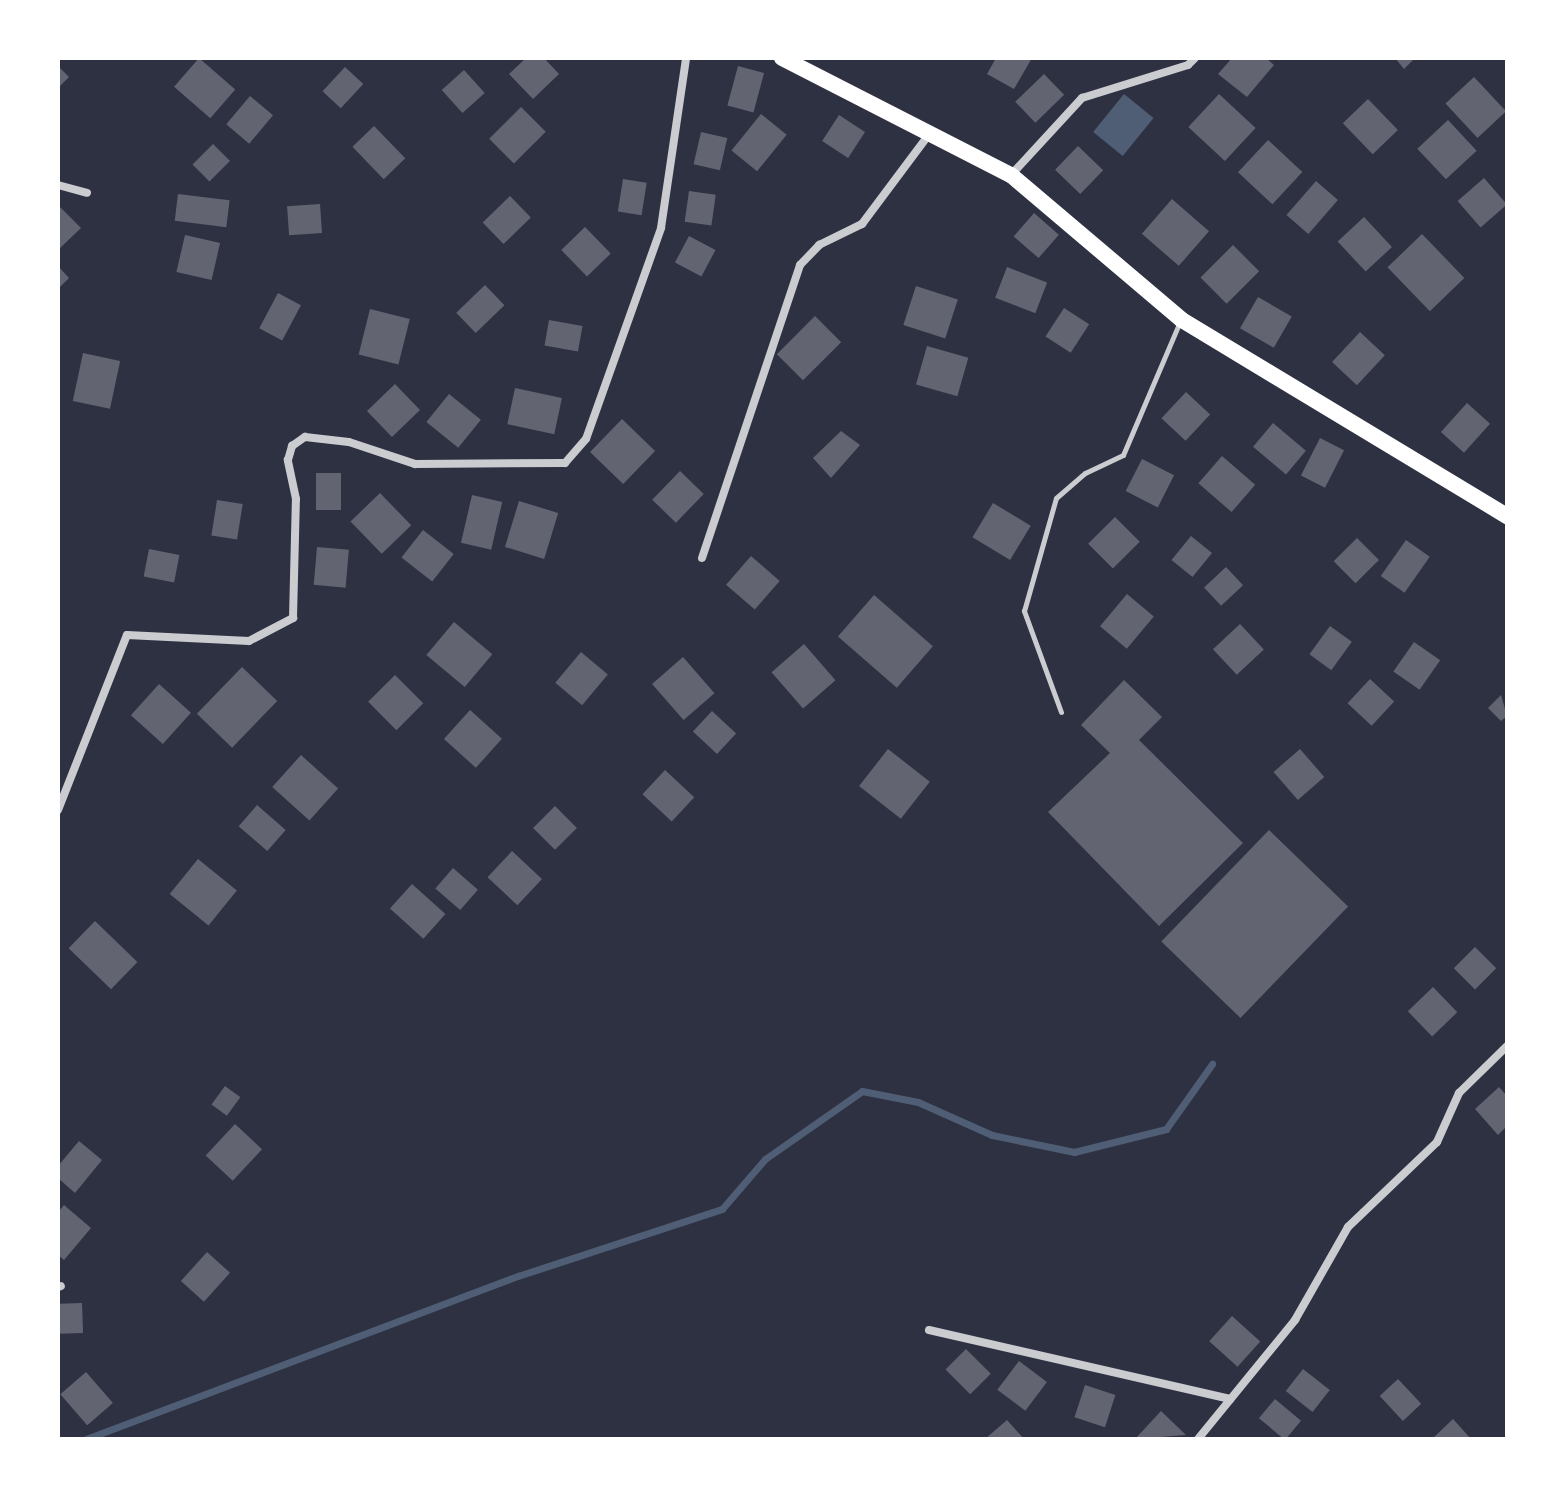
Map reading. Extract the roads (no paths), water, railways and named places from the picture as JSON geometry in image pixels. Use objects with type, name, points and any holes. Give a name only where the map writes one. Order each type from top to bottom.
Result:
[{"type":"main road","points":[[782,58],[1011,175],[1182,320],[1507,516]]},
{"type":"street","points":[[58,810],[127,635],[249,641],[293,618],[296,499],[288,460],[292,446],[305,437],[349,442],[415,464],[565,463],[586,439],[661,228],[686,58]]},
{"type":"street","points":[[1011,175],[1082,98],[1188,65],[1195,58]]},
{"type":"street","points":[[702,558],[800,265],[819,245],[862,224],[930,132]]},
{"type":"street","points":[[58,185],[87,193]]},
{"type":"street","points":[[1198,1439],[1295,1320],[1348,1227],[1437,1142],[1459,1093],[1507,1046]]},
{"type":"street","points":[[929,1330],[1230,1399]]},
{"type":"lane","points":[[1061,712],[1024,611],[1056,498],[1085,473],[1123,455],[1182,320]]},
{"type":"water","points":[[1124,94],[1154,118],[1123,156],[1093,132]]},
{"type":"waterway","points":[[86,1439],[518,1276],[722,1209],[765,1159],[862,1091],[918,1102],[992,1135],[1074,1152],[1166,1129],[1212,1064]]}]
